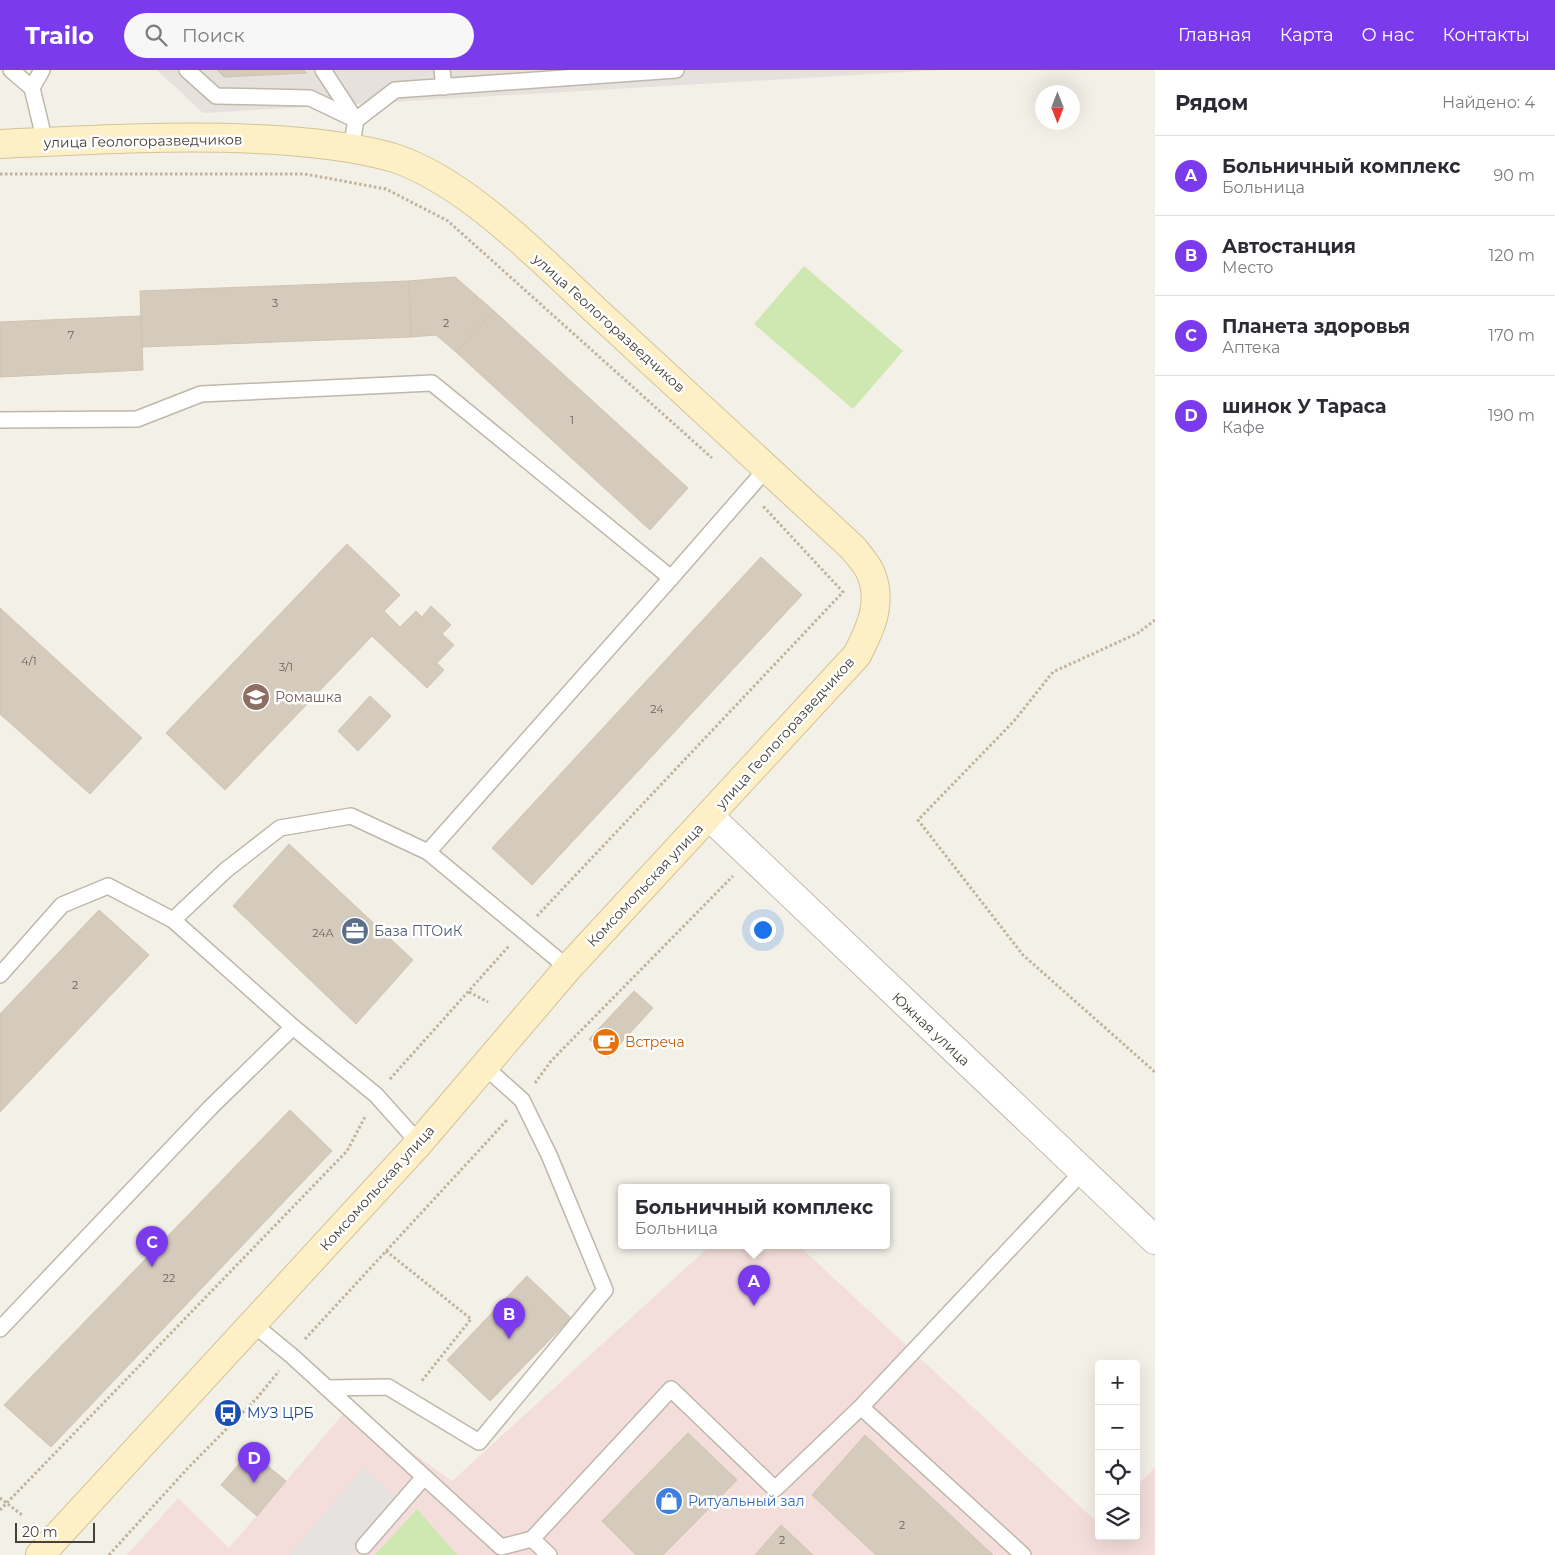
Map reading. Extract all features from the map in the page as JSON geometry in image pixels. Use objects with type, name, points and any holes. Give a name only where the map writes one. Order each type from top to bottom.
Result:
[{"type":"street","name":"улица Геологоразведчиков","points":[[0,144],[205,137],[295,141],[351,148],[392,158],[430,174],[471,200],[535,255],[854,548],[871,574],[876,602],[872,627],[857,655],[709,816]]},
{"type":"street","name":"Южная улица","points":[[709,816],[751,858],[1155,1240]]},
{"type":"street","name":"Комсомольская улица","points":[[40,1555],[419,1143],[568,968],[709,816]]},
{"type":"lane","points":[[11,70],[32,88],[45,142]]},
{"type":"lane","points":[[32,88],[42,70]]},
{"type":"lane","points":[[187,70],[216,96],[310,98],[356,120]]},
{"type":"lane","points":[[323,70],[356,120]]},
{"type":"lane","points":[[442,70],[444,87]]},
{"type":"lane","points":[[351,148],[356,120],[395,90],[572,74],[676,70]]},
{"type":"lane","points":[[0,420],[137,419],[201,394],[432,383],[671,578]]},
{"type":"lane","points":[[428,852],[768,468]]},
{"type":"lane","points":[[173,920],[226,870],[280,828],[351,816],[428,852],[568,968]]},
{"type":"lane","points":[[0,975],[62,905],[108,886],[173,920],[293,1027],[376,1094],[419,1143]]},
{"type":"lane","points":[[0,1329],[211,1107],[293,1027]]},
{"type":"lane","points":[[327,1388],[388,1387],[479,1442],[604,1290],[549,1156],[522,1100],[485,1067]]},
{"type":"lane","points":[[253,1324],[292,1356],[424,1477],[497,1551],[532,1539],[671,1389],[775,1489],[860,1407],[1082,1172]]},
{"type":"lane","points":[[860,1407],[1023,1555]]},
{"type":"lane","points":[[364,1546],[424,1477]]},
{"type":"lane","points":[[532,1539],[549,1555]]},
{"type":"path","points":[[1155,620],[1138,633],[1053,672],[1014,720],[918,820],[1023,955],[1155,1072]]},
{"type":"path","points":[[109,1555],[187,1469],[257,1398],[386,1251],[504,1124],[551,1061],[751,858]]},
{"type":"path","points":[[0,1510],[347,1150],[376,1094],[510,946]]},
{"type":"path","points":[[469,992],[488,1002]]},
{"type":"path","points":[[386,1251],[471,1318],[408,1399]]},
{"type":"path","points":[[0,1498],[22,1515]]},
{"type":"shaded area","points":[[157,70],[941,70],[203,113]]},
{"type":"shaded area","points":[[707,1249],[802,1249],[1095,1520],[1095,1540],[1140,1540],[1140,1483],[1155,1467],[1155,1555],[127,1555],[178,1498],[229,1548],[349,1407],[452,1481]]},
{"type":"shaded area","points":[[363,1468],[397,1499],[350,1555],[289,1555]]},
{"type":"green space","points":[[804,266],[903,351],[853,409],[754,324]]},
{"type":"green space","points":[[417,1509],[457,1555],[375,1555]]},
{"type":"building","points":[[217,70],[304,70],[307,73],[224,77]]},
{"type":"building","points":[[455,277],[494,311],[456,352],[436,335],[411,337],[409,281]]},
{"type":"building","points":[[409,281],[411,337],[142,347],[140,291]]},
{"type":"building","points":[[494,311],[688,488],[650,530],[456,352]]},
{"type":"building","points":[[141,316],[143,370],[0,377],[0,322]]},
{"type":"building","points":[[347,544],[400,595],[384,611],[400,627],[416,611],[422,617],[431,606],[451,625],[442,634],[454,645],[437,663],[444,670],[427,688],[372,636],[225,790],[166,733]]},
{"type":"building","points":[[761,557],[802,595],[532,885],[492,848]]},
{"type":"building","points":[[0,608],[142,738],[90,794],[0,714]]},
{"type":"building","points":[[370,696],[391,716],[358,751],[338,731]]},
{"type":"building","points":[[289,844],[413,960],[356,1024],[233,906]]},
{"type":"building","points":[[99,910],[149,955],[0,1112],[0,1014]]},
{"type":"building","points":[[634,991],[653,1008],[608,1057],[589,1039]]},
{"type":"building","points":[[290,1110],[332,1151],[51,1447],[4,1405]]},
{"type":"building","points":[[527,1276],[571,1318],[490,1401],[447,1360]]},
{"type":"building","name":"Ритуальный зал","points":[[688,1433],[737,1480],[663,1555],[636,1555],[602,1521]]},
{"type":"building","points":[[865,1435],[993,1555],[876,1555],[812,1495]]},
{"type":"building","points":[[250,1451],[286,1481],[257,1516],[221,1485]]},
{"type":"building","points":[[781,1525],[813,1555],[755,1555]]},
{"type":"place","name":"Ромашка","points":[[256,697]]},
{"type":"place","name":"База ПТОиК","points":[[355,931]]},
{"type":"place","name":"Встреча","points":[[606,1042]]},
{"type":"place","name":"Планета здоровья","points":[[152,1267]]},
{"type":"place","name":"Больничный комплекс","points":[[754,1306]]},
{"type":"place","name":"Автостанция","points":[[509,1339]]},
{"type":"place","name":"МУЗ ЦРБ","points":[[228,1413]]},
{"type":"place","name":"шинок У Тараса","points":[[254,1483]]},
{"type":"place","name":"Ритуальный зал","points":[[669,1501]]}]
